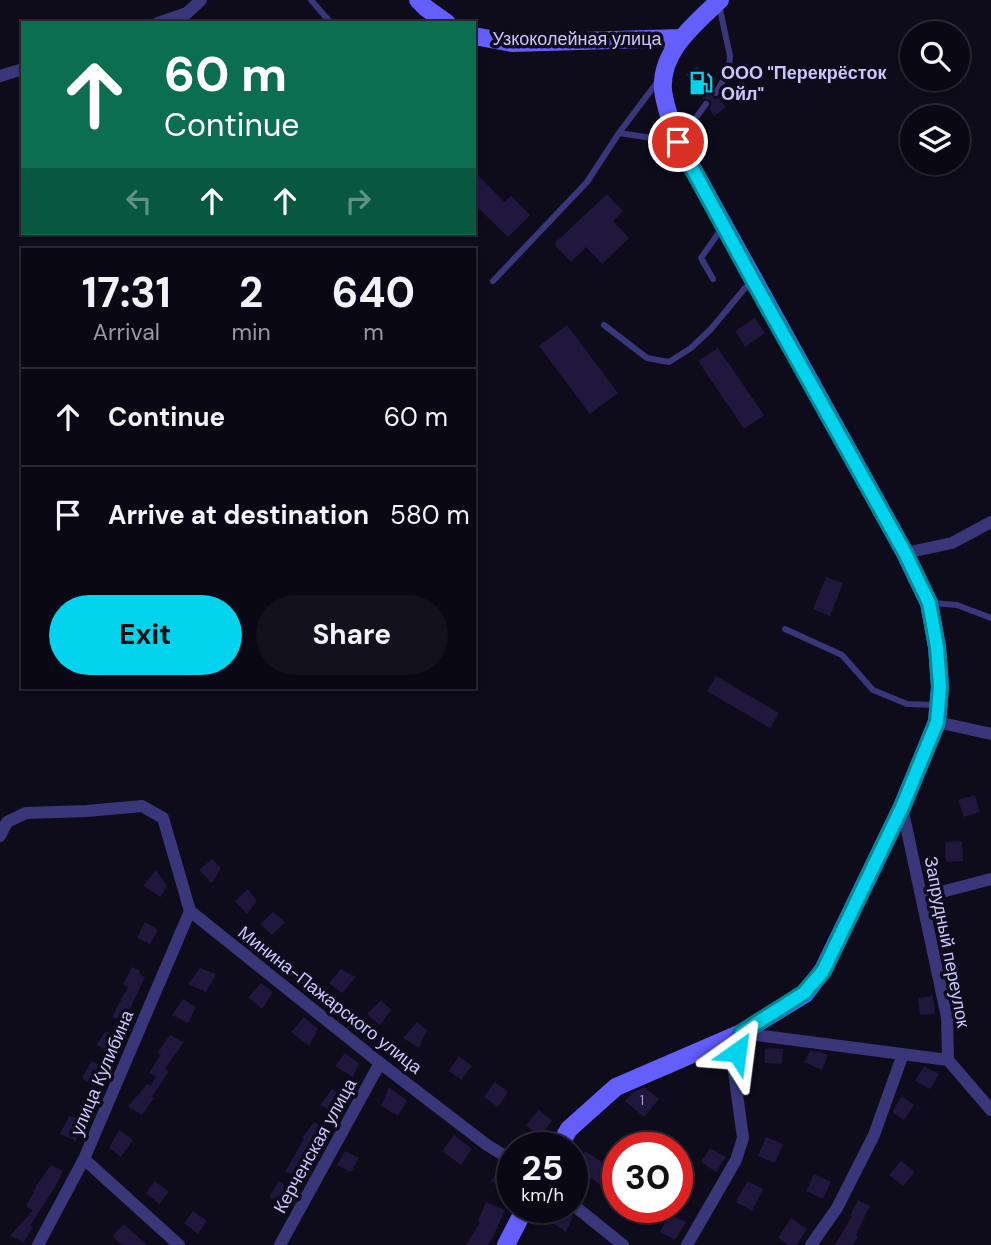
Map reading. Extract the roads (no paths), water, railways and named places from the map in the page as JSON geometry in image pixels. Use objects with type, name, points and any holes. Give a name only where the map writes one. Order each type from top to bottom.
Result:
[{"type":"main road","points":[[418,0],[444,21]]},
{"type":"main road","points":[[567,1132],[616,1087],[741,1033],[804,993],[823,971],[902,807],[938,713],[940,687],[937,647],[929,603],[905,553],[678,142],[667,109],[663,88],[665,71],[681,38],[719,1]]},
{"type":"main road","name":"Узкоколейная улица","points":[[476,37],[512,43],[681,38]]},
{"type":"main road","points":[[506,1245],[518,1223]]},
{"type":"street","points":[[164,21],[187,13],[201,0]]},
{"type":"street","points":[[0,76],[21,70]]},
{"type":"street","points":[[905,553],[952,543],[991,522]]},
{"type":"street","points":[[938,713],[991,734]]},
{"type":"street","points":[[0,836],[3,821],[26,813],[142,806],[163,818],[190,911]]},
{"type":"street","name":"Запрудный переулок","points":[[902,807],[947,1017],[948,1060]]},
{"type":"street","points":[[922,897],[991,879]]},
{"type":"street","name":"Минина-Пажарского улица","points":[[190,911],[380,1063],[497,1151]]},
{"type":"street","name":"улица Кулибина","points":[[38,1245],[85,1159],[190,911]]},
{"type":"street","points":[[687,1245],[736,1160],[743,1138],[734,1072],[741,1033],[948,1060],[991,1110]]},
{"type":"street","points":[[811,1245],[837,1208],[874,1135],[903,1054]]},
{"type":"street","name":"Керченская улица","points":[[280,1245],[380,1063]]},
{"type":"street","points":[[85,1159],[179,1245]]},
{"type":"street","points":[[588,1217],[623,1245]]},
{"type":"lane","points":[[311,0],[329,21]]},
{"type":"lane","points":[[716,93],[729,70],[730,56],[719,1]]},
{"type":"lane","points":[[493,281],[587,182],[665,71]]},
{"type":"lane","points":[[619,133],[678,142],[705,104]]},
{"type":"lane","points":[[713,279],[701,258],[723,226]]},
{"type":"lane","points":[[604,325],[647,358],[669,362],[691,348],[711,329],[745,288],[754,282]]},
{"type":"lane","points":[[929,603],[957,605],[991,618]]},
{"type":"lane","points":[[785,629],[842,655],[873,690],[938,713]]},
{"type":"place","name":"ООО \"Перекрёсток Ойл\"","points":[[701,83]]}]
